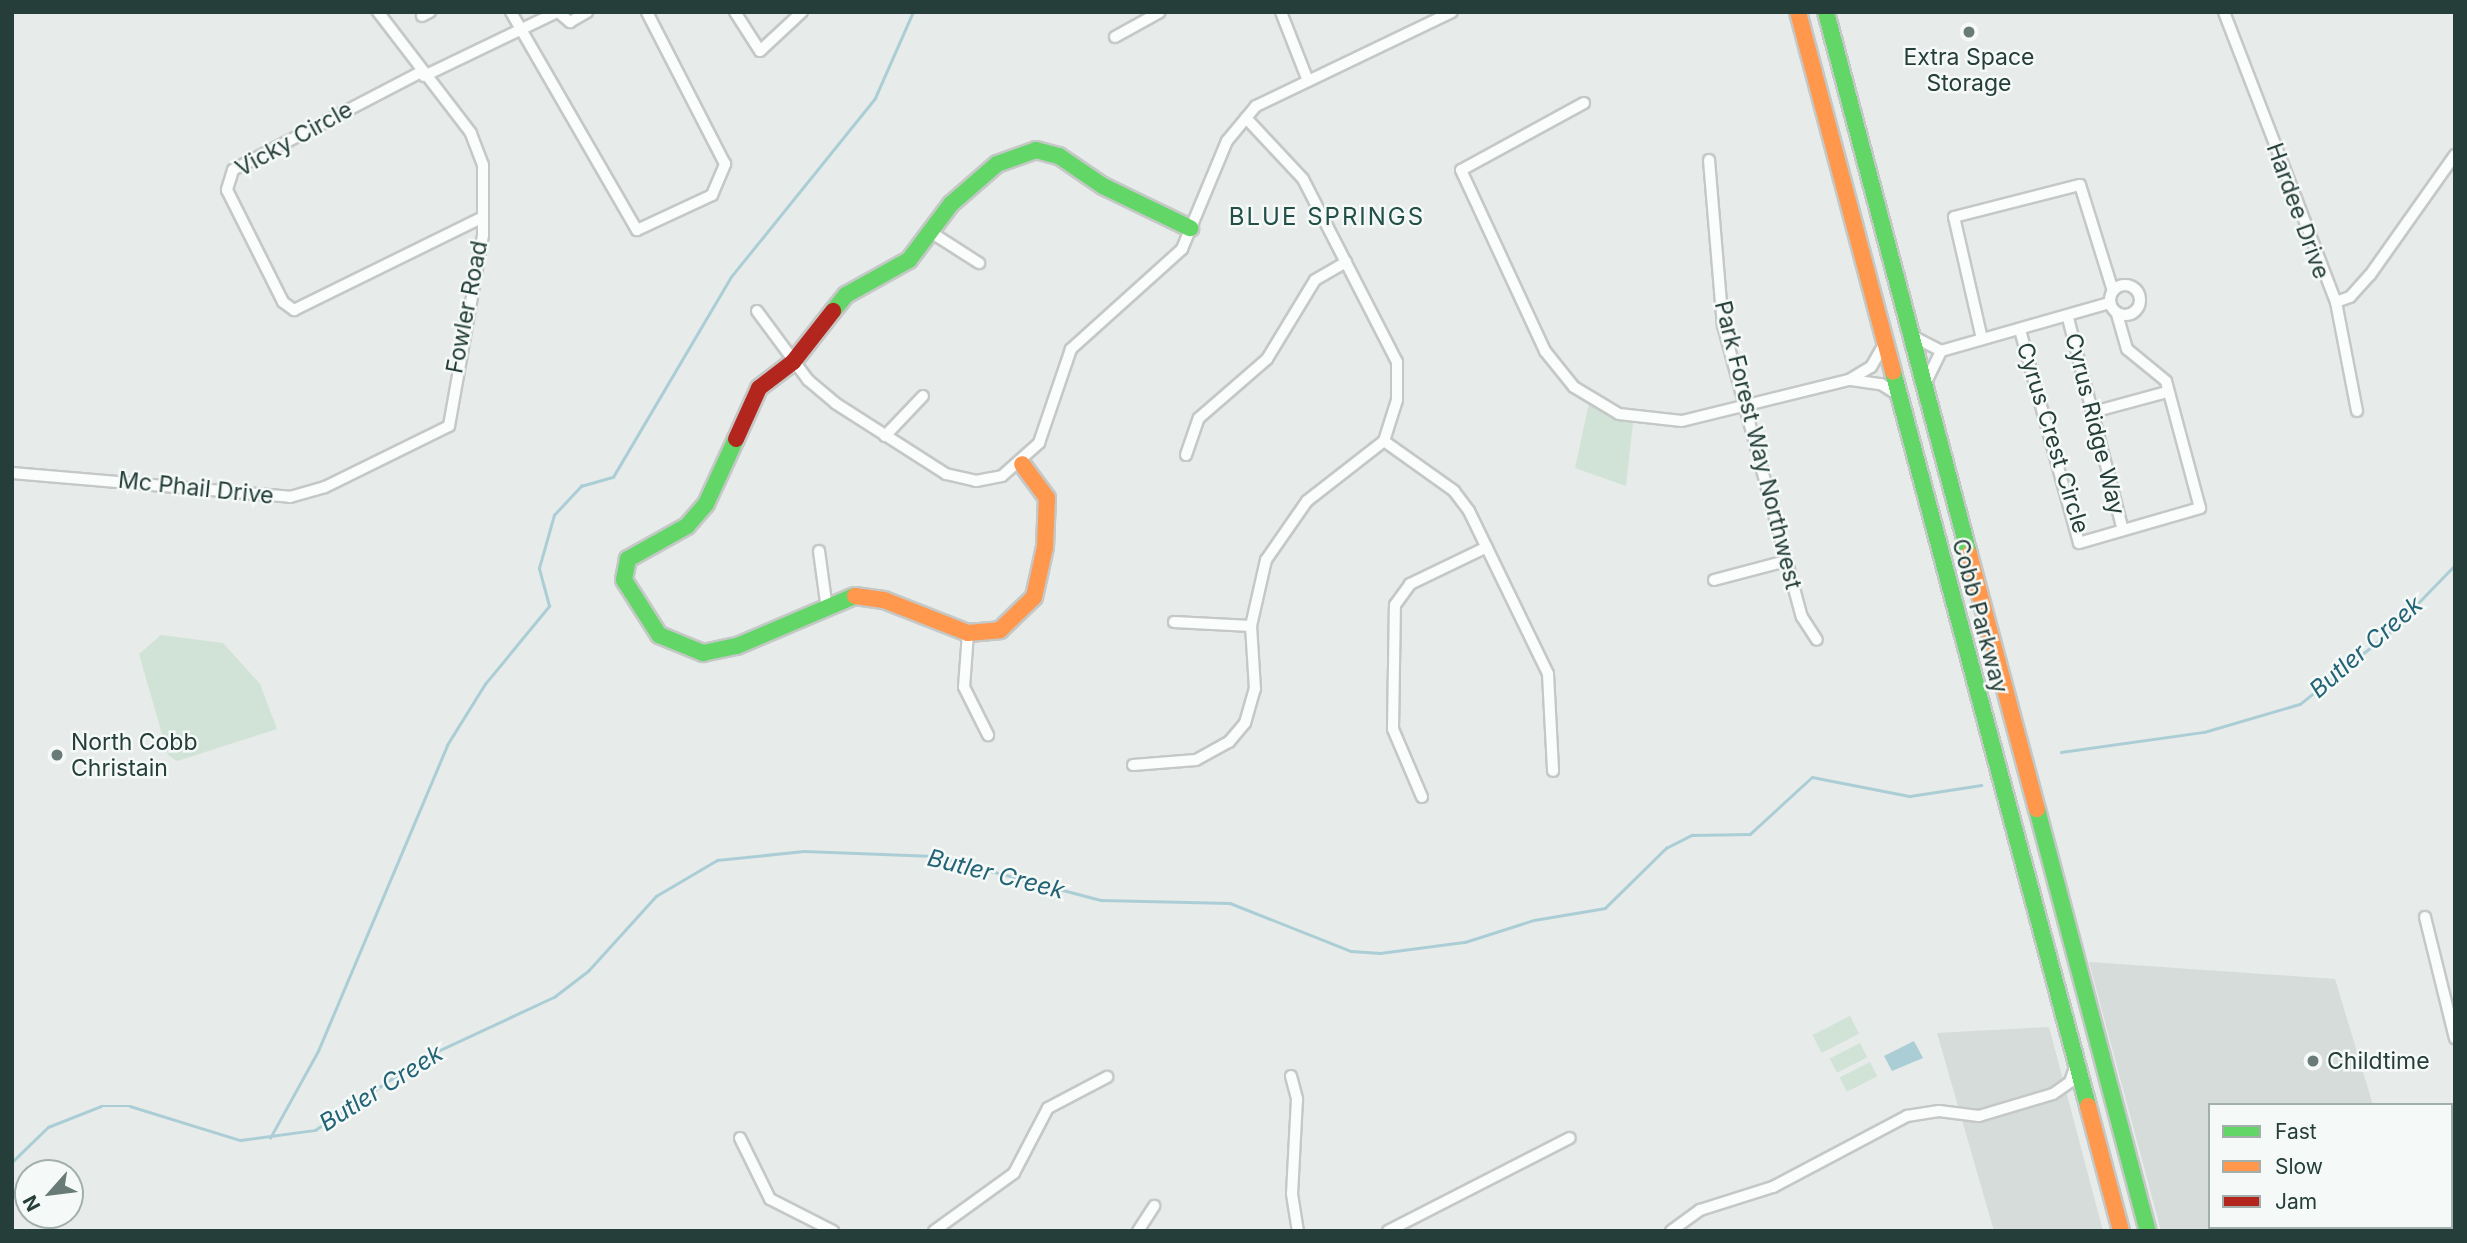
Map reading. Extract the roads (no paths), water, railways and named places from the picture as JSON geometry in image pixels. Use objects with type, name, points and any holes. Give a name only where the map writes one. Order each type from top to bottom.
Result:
[{"type":"main road","name":"Cobb Parkway","points":[[1798,12],[2121,1231]]},
{"type":"main road","name":"Cobb Parkway","points":[[1826,12],[2148,1231]]},
{"type":"main road","points":[[1023,464],[1047,498],[1037,591],[1009,625],[968,634],[866,596],[826,602],[737,646],[703,653],[675,646],[651,628],[622,571],[628,559],[700,513],[749,401],[793,362],[846,295],[909,260],[932,233],[951,204],[997,164],[1036,150],[1059,156],[1103,186],[1190,228]]},
{"type":"street","name":"Fowler Road","points":[[378,12],[423,74],[471,133],[483,165],[481,218],[449,426]]},
{"type":"street","points":[[511,12],[629,225],[646,230],[712,195],[725,164],[647,12]]},
{"type":"street","points":[[423,74],[557,12],[570,22],[587,12]]},
{"type":"street","points":[[735,12],[760,51],[802,12]]},
{"type":"street","points":[[1115,37],[1160,12]]},
{"type":"street","points":[[1281,12],[1308,81]]},
{"type":"street","points":[[757,311],[793,362],[835,403],[960,480],[992,480],[1023,464],[1048,423],[1071,349],[1156,278],[1182,249],[1227,141],[1256,106],[1452,12]]},
{"type":"street","name":"Hardee Drive","points":[[2224,12],[2336,302],[2357,411]]},
{"type":"street","name":"Vicky Circle","points":[[423,74],[233,170],[227,190],[278,293],[294,310],[481,218]]},
{"type":"street","points":[[1584,103],[1461,170],[1545,351],[1574,387],[1619,414],[1682,421],[1849,380],[1871,367],[1885,342]]},
{"type":"street","points":[[1133,765],[1183,765],[1229,742],[1254,700],[1251,626],[1263,572],[1280,536],[1316,492],[1384,441],[1397,400],[1397,362],[1303,179],[1246,118]]},
{"type":"street","points":[[2336,302],[2350,298],[2370,275],[2455,155]]},
{"type":"street","name":"Park Forest Way Northwest","points":[[1709,160],[1721,316],[1802,617],[1818,640]]},
{"type":"street","points":[[1982,339],[1954,217],[2080,185],[2112,297],[2128,286],[2140,297],[2133,312],[2118,313]]},
{"type":"street","points":[[932,233],[978,263]]},
{"type":"street","points":[[1186,455],[1199,418],[1266,359],[1315,280],[1346,262]]},
{"type":"street","name":"Cyrus Crest Circle","points":[[1941,351],[1982,339],[2068,318],[2112,297],[2127,349],[2166,381],[2200,508],[2079,543],[2020,330]]},
{"type":"street","name":"Cyrus Ridge Way","points":[[2068,318],[2123,530]]},
{"type":"street","points":[[1912,334],[1941,351],[1926,387]]},
{"type":"street","points":[[1849,380],[1881,384],[1899,397]]},
{"type":"street","points":[[2093,412],[2167,392]]},
{"type":"street","points":[[885,436],[923,396]]},
{"type":"street","name":"Mc Phail Drive","points":[[12,473],[290,497],[325,487],[449,426]]},
{"type":"street","points":[[1384,441],[1454,491],[1487,547],[1548,674],[1553,771]]},
{"type":"street","points":[[1422,797],[1393,729],[1395,605],[1410,584],[1487,547]]},
{"type":"street","points":[[819,551],[826,602]]},
{"type":"street","points":[[1714,580],[1786,561]]},
{"type":"street","points":[[1174,622],[1251,626]]},
{"type":"street","points":[[968,634],[964,687],[988,735]]},
{"type":"street","points":[[2425,916],[2455,1038]]},
{"type":"street","points":[[1671,1231],[1700,1210],[1773,1187],[1907,1116],[2003,1111],[2062,1090],[2076,1065]]},
{"type":"street","points":[[1291,1076],[1297,1099],[1292,1194],[1298,1231]]},
{"type":"street","points":[[934,1231],[1014,1173],[1048,1108],[1107,1077]]},
{"type":"street","points":[[740,1138],[770,1199],[833,1231]]},
{"type":"street","points":[[1388,1231],[1570,1138]]},
{"type":"street","points":[[1139,1231],[1154,1206]]},
{"type":"water","points":[[1914,1041],[1923,1058],[1892,1071],[1884,1056]]},
{"type":"waterway","points":[[270,1138],[318,1051],[447,745],[485,684],[549,606],[539,568],[554,515],[581,486],[613,477],[730,278],[875,98],[913,12]]},
{"type":"waterway","name":"Butler Creek","points":[[2061,752],[2204,732],[2300,704],[2390,632],[2455,565]]},
{"type":"waterway","name":"Butler Creek","points":[[12,1162],[48,1127],[101,1106],[130,1106],[240,1140],[315,1130],[423,1058],[554,997],[588,971],[656,896],[717,860],[804,851],[934,856],[1101,900],[1230,903],[1351,951],[1380,953],[1465,942],[1534,920],[1605,908],[1666,848],[1692,835],[1750,834],[1812,777],[1910,796],[1981,785]]},
{"type":"place","name":"Extra Space Storage","points":[[1969,32]]},
{"type":"place","name":"North Cobb Christain","points":[[57,755]]},
{"type":"place","name":"Childtime","points":[[2313,1061]]},
{"type":"district","name":"BLUE SPRINGS","points":[[1327,217]]}]
